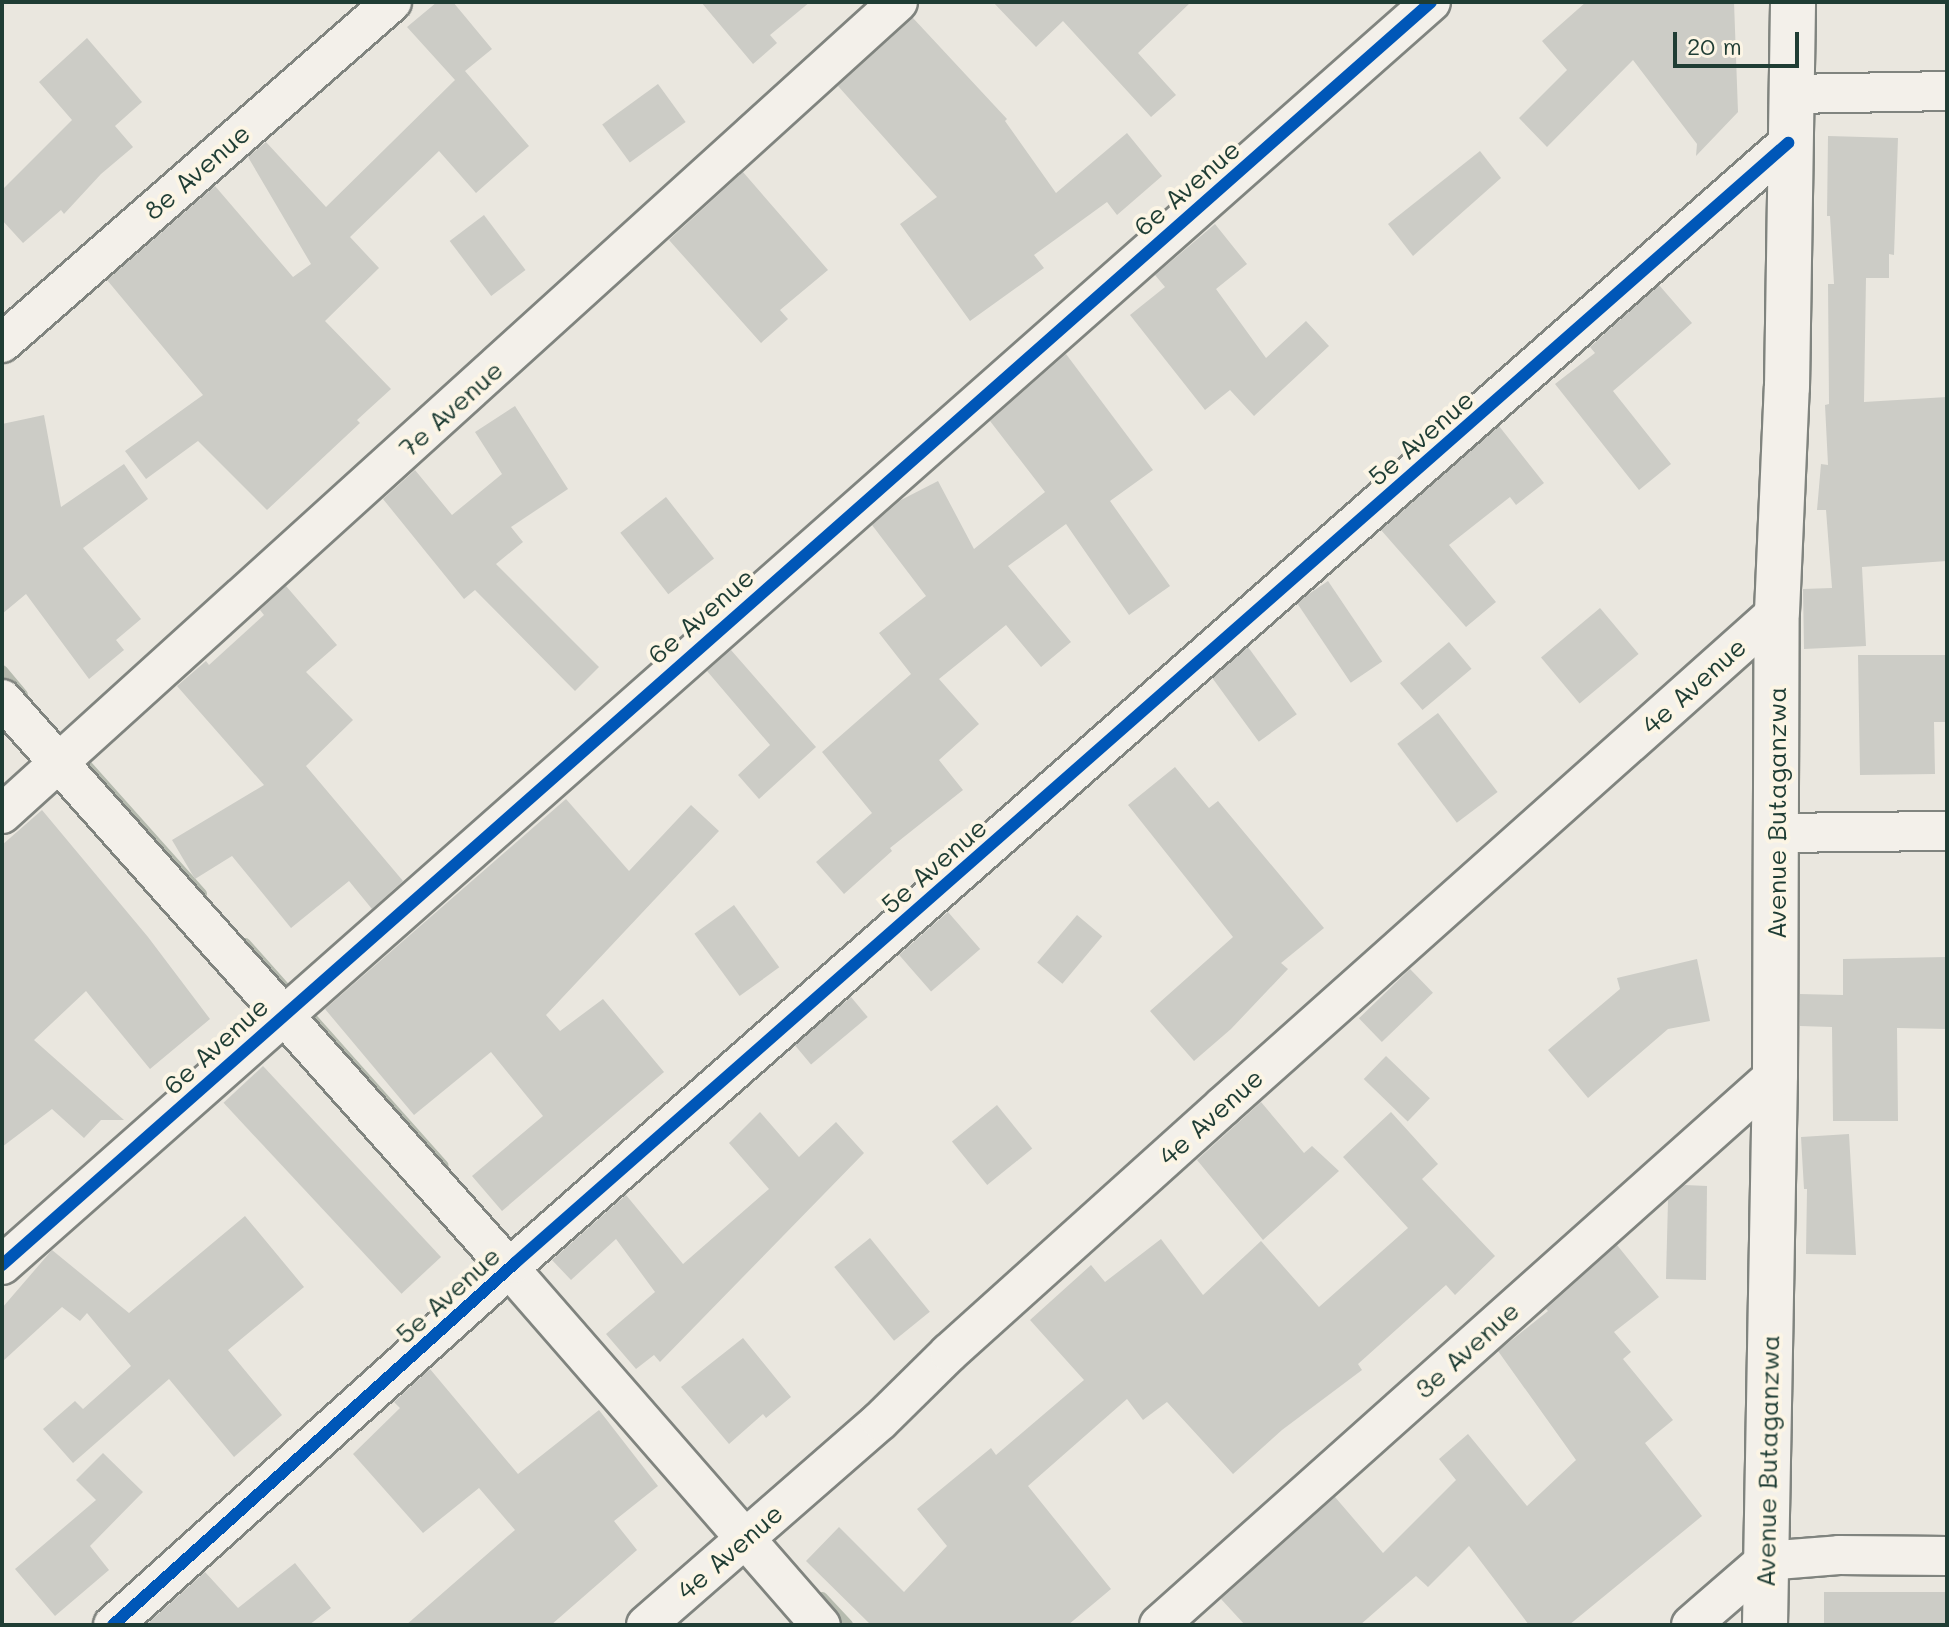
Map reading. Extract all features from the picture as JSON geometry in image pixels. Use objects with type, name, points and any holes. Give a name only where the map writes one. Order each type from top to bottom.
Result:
[{"type":"street","name":"8e Avenue","points":[[2,343],[392,2]]},
{"type":"street","name":"7e Avenue","points":[[2,814],[898,2]]},
{"type":"street","name":"6e Avenue","points":[[2,1265],[1431,2]]},
{"type":"street","name":"Avenue Butaganzwa","points":[[1765,1625],[1775,1075],[1777,612],[1787,387],[1788,143],[1793,2]]},
{"type":"street","points":[[1792,94],[1947,91]]},
{"type":"street","name":"5e Avenue","points":[[113,1625],[518,1262],[1788,143]]},
{"type":"street","name":"4e Avenue","points":[[646,1625],[1777,612]]},
{"type":"street","points":[[2,699],[71,754],[754,1530],[821,1625]]},
{"type":"street","points":[[1777,833],[1947,831]]},
{"type":"street","name":"3e Avenue","points":[[1159,1625],[1775,1075]]},
{"type":"street","points":[[1691,1625],[1765,1561],[1839,1555],[1947,1556]]},
{"type":"building","points":[[437,2],[453,2],[492,49],[465,71],[529,146],[476,193],[439,151],[350,237],[379,268],[325,321],[391,389],[357,420],[360,423],[267,510],[198,441],[146,479],[125,451],[203,395],[107,280],[215,186],[293,277],[311,264],[248,157],[266,142],[326,207],[455,80],[407,27]]},
{"type":"building","points":[[701,2],[810,2],[770,35],[777,43],[753,64]]},
{"type":"building","points":[[993,2],[1191,2],[1138,53],[1176,95],[1151,117],[1063,21],[1036,47]]},
{"type":"building","points":[[1586,2],[1734,2],[1738,112],[1696,156],[1697,144],[1633,60],[1547,147],[1519,118],[1567,70],[1542,41]]},
{"type":"building","points":[[913,18],[1007,119],[1005,121],[1056,193],[1127,133],[1162,176],[1117,215],[1107,202],[1034,255],[1044,268],[970,321],[900,224],[937,197],[838,86]]},
{"type":"building","points":[[87,38],[142,102],[115,126],[133,147],[101,174],[64,214],[61,210],[23,243],[2,220],[2,190],[72,120],[39,82]]},
{"type":"building","points":[[658,84],[686,122],[630,163],[602,125]]},
{"type":"building","points":[[1828,136],[1898,138],[1894,255],[1889,254],[1889,278],[1866,278],[1864,402],[1947,397],[1947,561],[1862,567],[1866,646],[1804,649],[1803,589],[1832,588],[1826,510],[1817,510],[1821,464],[1828,465],[1825,405],[1829,404],[1828,284],[1834,284],[1830,216],[1827,216]]},
{"type":"building","points":[[1480,151],[1501,178],[1413,256],[1388,224]]},
{"type":"building","points":[[743,172],[828,270],[780,310],[788,319],[761,343],[669,240]]},
{"type":"building","points":[[484,215],[526,270],[491,296],[450,241]]},
{"type":"building","points":[[1215,224],[1247,264],[1216,289],[1266,358],[1306,321],[1329,346],[1254,416],[1230,390],[1205,410],[1130,315],[1165,287],[1155,275]]},
{"type":"building","points":[[1659,285],[1692,323],[1613,391],[1671,464],[1639,490],[1555,384],[1595,353],[1590,347]]},
{"type":"building","points":[[1066,354],[1153,470],[1110,501],[1170,586],[1129,615],[1066,524],[1008,566],[1071,642],[1041,667],[1006,625],[939,679],[979,724],[939,760],[963,790],[890,848],[892,851],[844,894],[816,862],[872,813],[822,752],[911,674],[879,633],[926,596],[872,525],[901,500],[938,481],[974,549],[1045,492],[990,421]]},
{"type":"building","points":[[515,406],[568,489],[511,527],[523,542],[496,564],[599,667],[575,691],[475,590],[464,599],[383,499],[415,470],[452,515],[502,474],[475,432]]},
{"type":"building","points":[[44,415],[61,507],[124,464],[148,499],[83,548],[141,619],[116,640],[124,650],[89,679],[26,594],[2,614],[2,424]]},
{"type":"building","points":[[1499,426],[1544,483],[1516,505],[1510,497],[1449,545],[1496,602],[1466,627],[1381,530]]},
{"type":"building","points":[[666,497],[714,558],[668,594],[620,533]]},
{"type":"building","points":[[1328,581],[1382,661],[1351,683],[1296,602]]},
{"type":"building","points":[[286,586],[337,645],[306,672],[353,720],[306,766],[403,881],[372,909],[349,881],[291,928],[232,856],[195,879],[172,840],[264,785],[177,686],[206,661],[209,665],[264,615],[260,610]]},
{"type":"building","points":[[1600,608],[1639,654],[1580,703],[1541,657]]},
{"type":"building","points":[[1449,642],[1471,669],[1422,710],[1400,683]]},
{"type":"building","points":[[1248,647],[1297,714],[1259,742],[1210,675]]},
{"type":"building","points":[[731,650],[816,747],[759,799],[738,775],[770,745],[707,671]]},
{"type":"building","points":[[1858,655],[1947,655],[1947,722],[1934,722],[1935,774],[1860,775]]},
{"type":"building","points":[[1438,713],[1498,792],[1457,823],[1397,744]]},
{"type":"building","points":[[1175,767],[1209,808],[1218,801],[1324,928],[1281,963],[1288,969],[1231,1029],[1194,1061],[1150,1011],[1233,937],[1128,805]]},
{"type":"building","points":[[566,799],[629,871],[691,805],[719,831],[546,1015],[560,1031],[603,999],[664,1072],[502,1211],[472,1176],[543,1116],[491,1052],[414,1115],[325,1009]]},
{"type":"building","points":[[42,810],[148,937],[210,1019],[150,1069],[86,991],[34,1040],[124,1120],[101,1120],[84,1138],[52,1109],[2,1147],[2,845]]},
{"type":"building","points":[[734,905],[779,967],[740,996],[694,934]]},
{"type":"building","points":[[948,912],[980,949],[931,992],[899,955]]},
{"type":"building","points":[[1077,915],[1102,936],[1062,984],[1037,962]]},
{"type":"building","points":[[1947,957],[1947,1029],[1897,1028],[1898,1121],[1833,1121],[1832,1027],[1800,1026],[1800,994],[1843,995],[1843,959]]},
{"type":"building","points":[[1697,959],[1710,1021],[1668,1029],[1588,1098],[1548,1050],[1620,989],[1617,978]]},
{"type":"building","points":[[1410,969],[1433,993],[1382,1042],[1359,1018]]},
{"type":"building","points":[[851,997],[868,1017],[811,1064],[794,1045]]},
{"type":"building","points":[[1386,1056],[1430,1098],[1408,1121],[1364,1079]]},
{"type":"building","points":[[263,1066],[441,1257],[402,1294],[224,1103]]},
{"type":"building","points":[[1261,1102],[1304,1153],[1312,1146],[1339,1171],[1263,1240],[1197,1160]]},
{"type":"building","points":[[997,1105],[1032,1149],[987,1185],[952,1142]]},
{"type":"building","points":[[760,1112],[799,1157],[836,1122],[864,1153],[660,1362],[654,1355],[636,1369],[606,1334],[655,1292],[616,1239],[571,1280],[552,1260],[626,1195],[683,1264],[769,1189],[729,1143]]},
{"type":"building","points":[[1391,1112],[1438,1164],[1422,1179],[1495,1256],[1455,1295],[1446,1285],[1358,1364],[1362,1370],[1282,1430],[1233,1474],[1167,1402],[1143,1420],[1127,1399],[1028,1486],[1111,1589],[1068,1625],[871,1625],[806,1561],[839,1527],[904,1592],[947,1546],[917,1509],[991,1448],[996,1455],[1084,1380],[1030,1320],[1091,1265],[1105,1282],[1161,1239],[1203,1295],[1261,1241],[1319,1307],[1408,1228],[1343,1157]]},
{"type":"building","points":[[1849,1134],[1856,1255],[1806,1254],[1807,1189],[1804,1189],[1801,1137]]},
{"type":"building","points":[[1685,1185],[1707,1186],[1706,1280],[1666,1279],[1668,1200]]},
{"type":"building","points":[[245,1216],[304,1287],[228,1350],[282,1415],[234,1457],[169,1379],[73,1463],[43,1429],[75,1401],[83,1409],[131,1366],[87,1313],[80,1321],[62,1307],[2,1362],[2,1308],[52,1250],[129,1313]]},
{"type":"building","points":[[870,1238],[930,1312],[894,1341],[834,1267]]},
{"type":"building","points":[[1617,1245],[1659,1297],[1614,1332],[1631,1352],[1623,1359],[1673,1420],[1645,1443],[1702,1516],[1569,1625],[1529,1625],[1469,1546],[1428,1587],[1416,1576],[1360,1625],[1245,1625],[1221,1599],[1335,1497],[1383,1553],[1456,1480],[1439,1459],[1468,1434],[1527,1506],[1576,1460],[1498,1351],[1548,1311],[1546,1309]]},
{"type":"building","points":[[743,1338],[791,1397],[766,1418],[763,1414],[729,1444],[681,1387]]},
{"type":"building","points":[[430,1369],[518,1474],[599,1410],[658,1486],[614,1521],[637,1550],[551,1625],[406,1625],[515,1530],[479,1488],[423,1533],[353,1454],[400,1408],[394,1402]]},
{"type":"building","points":[[103,1453],[143,1492],[90,1546],[109,1570],[55,1616],[15,1569],[96,1500],[76,1480]]},
{"type":"building","points":[[295,1563],[331,1608],[309,1625],[146,1625],[205,1572],[238,1608]]},
{"type":"building","points":[[1824,1592],[1947,1592],[1947,1625],[1824,1625]]},
{"type":"waterway","points":[[2,671],[22,695]]},
{"type":"waterway","points":[[75,753],[201,894]]},
{"type":"waterway","points":[[245,944],[443,1166]]},
{"type":"waterway","points":[[822,1598],[847,1625]]},
{"type":"cycle path","points":[[2,1265],[1431,2]]},
{"type":"cycle path","points":[[113,1625],[515,1263],[1788,143]]}]
